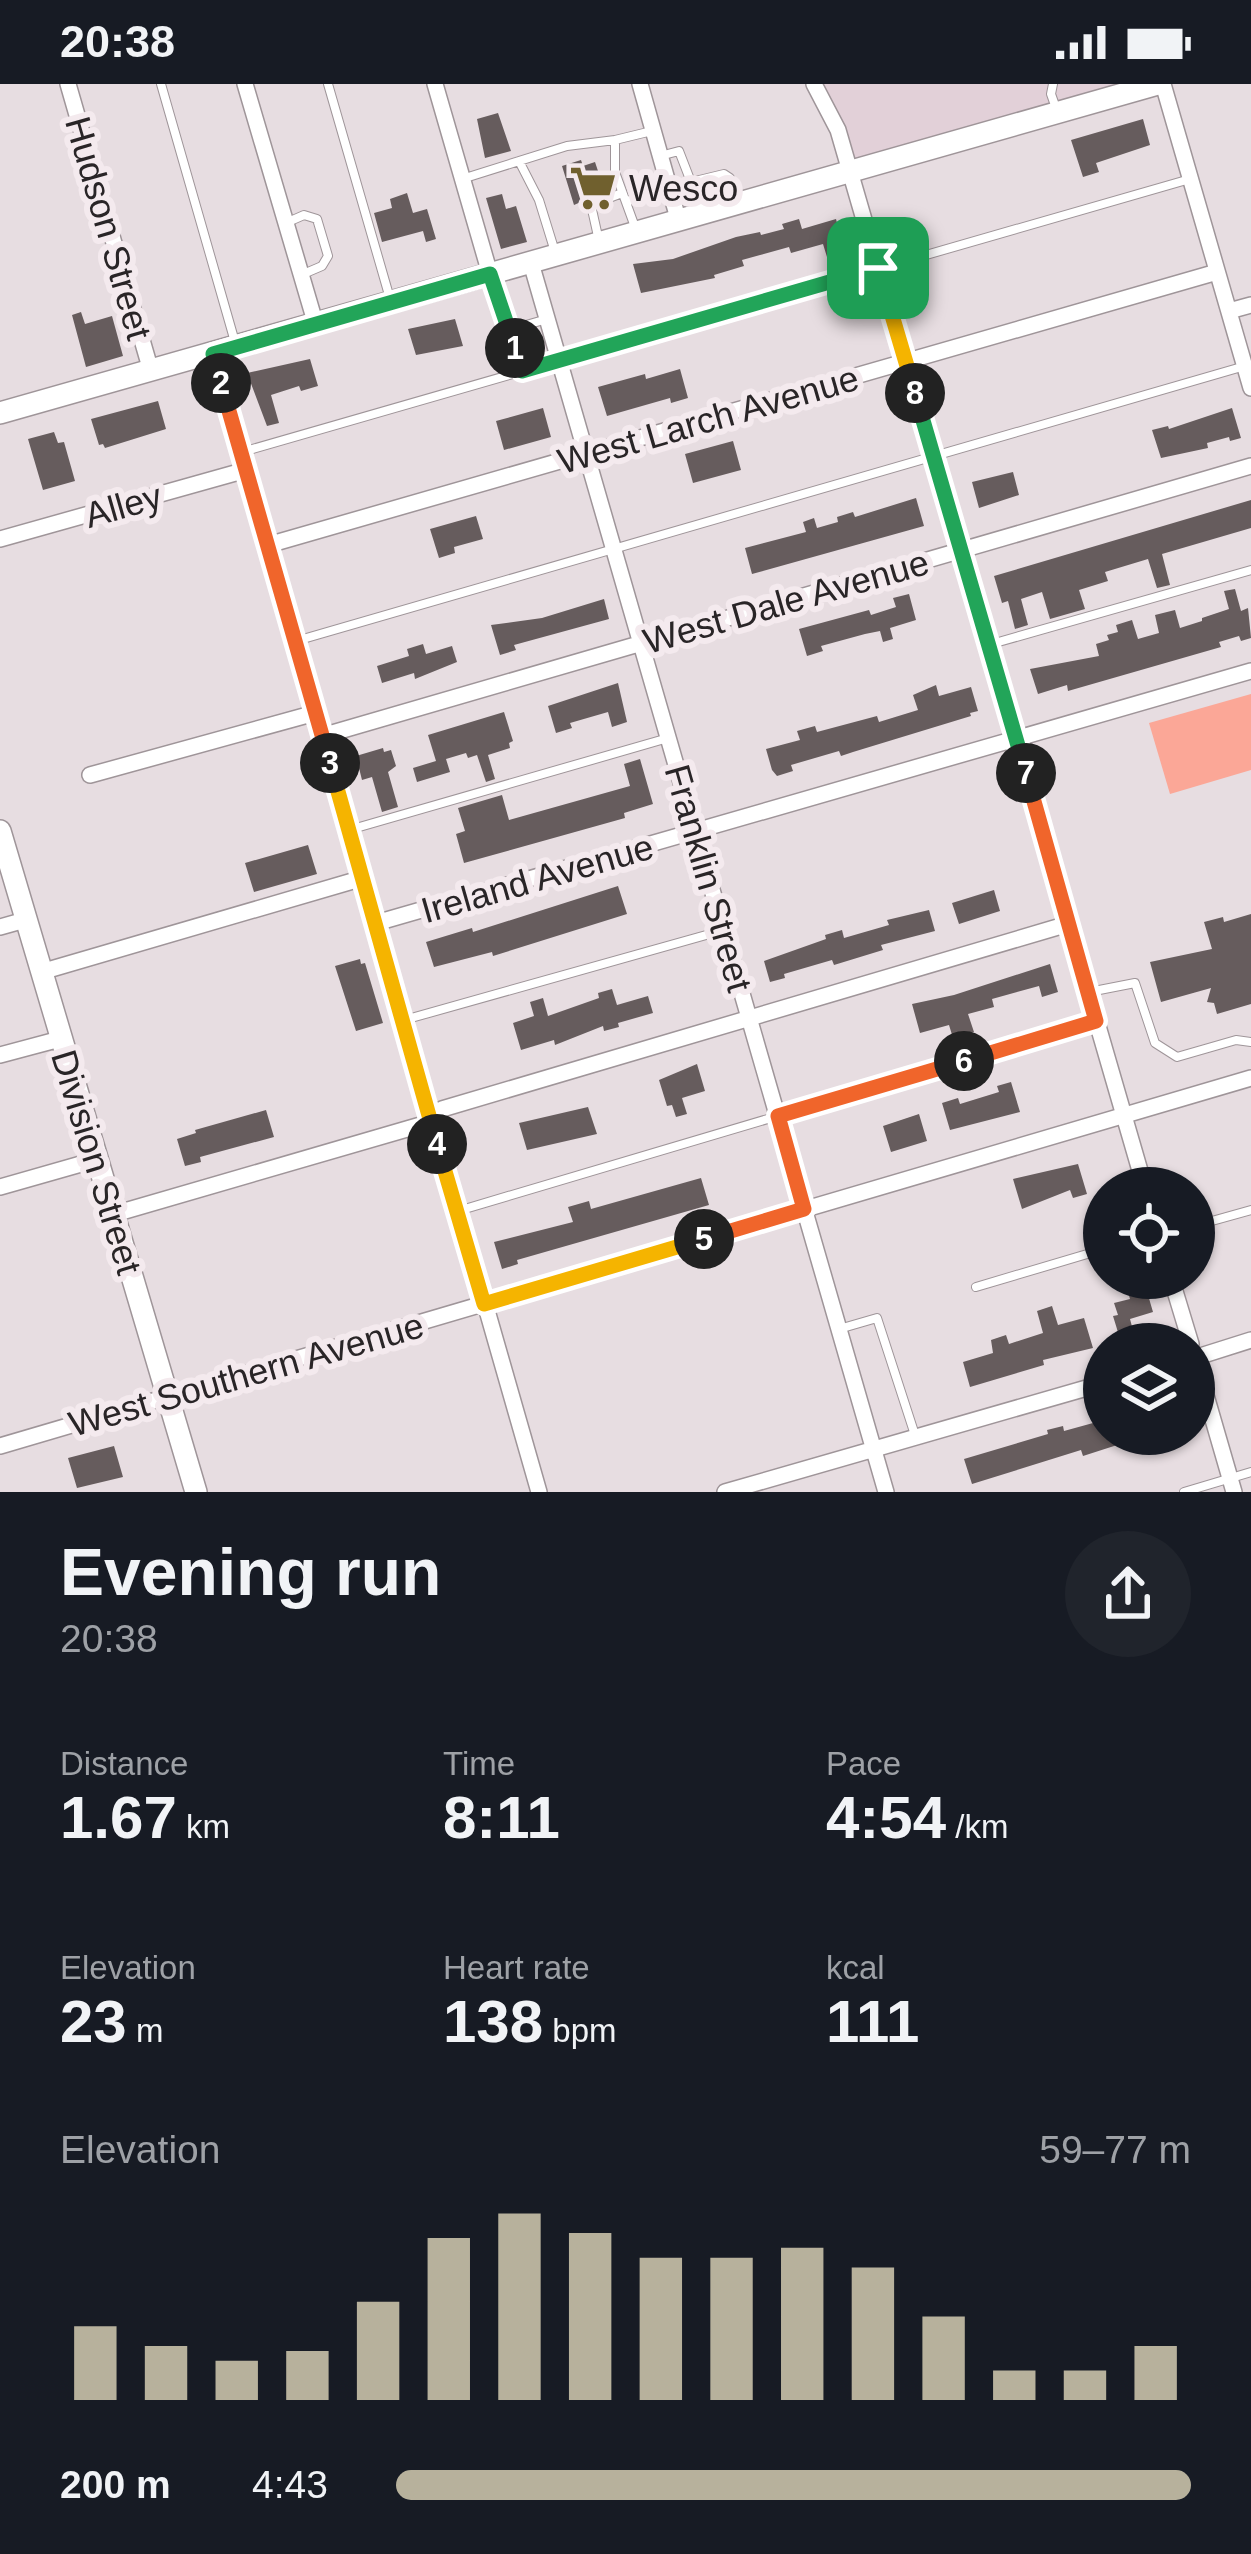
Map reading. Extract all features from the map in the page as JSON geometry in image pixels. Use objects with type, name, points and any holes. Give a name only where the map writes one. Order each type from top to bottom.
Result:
[{"type":"main road","points":[[0,412],[1057,113],[1124,88],[1161,84]]},
{"type":"main road","name":"Division Street","points":[[0,831],[91,1161],[196,1492]]},
{"type":"street","name":"Hudson Street","points":[[68,84],[151,371]]},
{"type":"street","points":[[245,84],[316,325]]},
{"type":"street","points":[[435,84],[490,274]]},
{"type":"street","points":[[640,84],[679,221]]},
{"type":"street","points":[[814,84],[838,130],[1139,1167]]},
{"type":"street","points":[[1161,84],[1251,388]]},
{"type":"street","name":"Franklin Street","points":[[531,263],[886,1492]]},
{"type":"street","name":"West Larch Avenue","points":[[268,545],[1217,272]]},
{"type":"street","points":[[1229,311],[1251,305]]},
{"type":"street","points":[[213,354],[295,641],[309,715],[322,736],[350,830],[539,1492]]},
{"type":"street","name":"West Dale Avenue","points":[[322,736],[1251,466]]},
{"type":"street","name":"Alley","points":[[0,539],[246,470]]},
{"type":"street","name":"Ireland Avenue","points":[[376,923],[1251,670]]},
{"type":"street","points":[[90,775],[309,715]]},
{"type":"street","name":"Ireland Avenue","points":[[40,972],[363,878]]},
{"type":"street","points":[[0,927],[25,920]]},
{"type":"street","points":[[111,1215],[431,1123],[442,1109],[1068,925]]},
{"type":"street","points":[[0,1054],[60,1040]]},
{"type":"street","name":"West Southern Avenue","points":[[0,1446],[1251,1078]]},
{"type":"street","points":[[0,1187],[91,1161]]},
{"type":"street","points":[[1215,1350],[1251,1340]]},
{"type":"street","points":[[725,1492],[1083,1389]]},
{"type":"street","points":[[1215,1427],[1232,1484]]},
{"type":"lane","points":[[161,84],[236,347]]},
{"type":"lane","points":[[328,84],[392,303]]},
{"type":"lane","points":[[1053,84],[1057,113]]},
{"type":"lane","points":[[462,179],[567,146],[654,131]]},
{"type":"lane","points":[[615,140],[615,172],[638,233]]},
{"type":"lane","points":[[660,156],[680,151],[691,182]]},
{"type":"lane","points":[[519,161],[539,200],[556,256]]},
{"type":"lane","points":[[600,244],[591,205],[724,174],[730,178],[738,204]]},
{"type":"lane","points":[[241,453],[1190,179]]},
{"type":"lane","points":[[285,223],[312,215],[328,256],[322,266],[300,275]]},
{"type":"lane","points":[[490,274],[522,371]]},
{"type":"lane","points":[[509,328],[548,319]]},
{"type":"lane","points":[[295,641],[1245,366]]},
{"type":"lane","points":[[988,645],[1251,570]]},
{"type":"lane","points":[[350,830],[669,737]]},
{"type":"lane","points":[[403,1020],[724,930]]},
{"type":"lane","points":[[1088,993],[1135,983],[1155,1043],[1177,1057],[1236,1040],[1251,1042]]},
{"type":"lane","points":[[457,1211],[1096,1021]]},
{"type":"lane","points":[[1215,1220],[1251,1210]]},
{"type":"lane","points":[[976,1287],[1083,1255]]},
{"type":"lane","points":[[839,1329],[878,1318],[915,1436]]},
{"type":"lane","points":[[1184,1492],[1232,1484],[1251,1472]]},
{"type":"shaded area","points":[[814,84],[1158,84],[850,172]]},
{"type":"shaded area","points":[[1251,694],[1251,770],[1170,794],[1149,723]]},
{"type":"building","points":[[498,113],[511,151],[485,158],[477,119]]},
{"type":"building","points":[[1143,119],[1150,145],[1096,163],[1099,172],[1083,177],[1071,140]]},
{"type":"building","points":[[581,160],[583,166],[595,162],[599,174],[607,172],[612,188],[574,205],[562,166]]},
{"type":"building","points":[[407,193],[413,213],[427,209],[436,239],[426,242],[423,231],[382,242],[374,213],[392,208],[390,199]]},
{"type":"building","points":[[502,194],[506,209],[516,206],[527,242],[501,249],[486,198]]},
{"type":"building","points":[[799,219],[802,229],[836,219],[845,252],[827,257],[823,244],[791,253],[789,247],[742,260],[744,266],[715,278],[641,293],[633,264],[673,259],[736,237],[784,229],[782,224]]},
{"type":"building","points":[[81,312],[85,324],[112,316],[123,356],[86,367],[72,315]]},
{"type":"building","points":[[455,319],[463,346],[416,355],[408,329]]},
{"type":"building","points":[[310,359],[318,386],[271,395],[279,423],[267,426],[247,373]]},
{"type":"building","points":[[680,369],[688,398],[671,403],[670,398],[607,416],[598,387]]},
{"type":"building","points":[[158,401],[166,429],[105,448],[99,445],[91,419]]},
{"type":"building","points":[[543,408],[551,437],[504,450],[496,421]]},
{"type":"building","points":[[1232,408],[1241,438],[1230,441],[1229,437],[1207,443],[1208,448],[1161,458],[1152,430]]},
{"type":"building","points":[[54,432],[58,443],[64,442],[75,481],[43,490],[28,439]]},
{"type":"building","points":[[733,441],[741,470],[693,483],[685,454]]},
{"type":"building","points":[[1013,472],[1019,495],[979,508],[972,482]]},
{"type":"building","points":[[916,498],[924,526],[752,574],[745,548],[806,532],[803,522],[814,518],[817,528],[853,512],[855,517]]},
{"type":"building","points":[[1251,500],[1251,528],[1162,554],[1170,585],[1157,588],[1148,559],[1105,572],[1108,581],[1079,590],[1085,609],[1050,619],[1042,592],[1021,599],[1028,625],[1015,629],[1008,601],[1002,603],[994,576]]},
{"type":"building","points":[[476,516],[483,539],[454,547],[455,553],[439,558],[430,529]]},
{"type":"building","points":[[1235,589],[1241,611],[1248,608],[1251,638],[1241,641],[1239,636],[1219,642],[1221,647],[1068,691],[1067,685],[1038,694],[1030,669],[1099,656],[1096,644],[1118,632],[1116,625],[1132,620],[1138,639],[1159,633],[1155,615],[1175,610],[1180,628],[1202,621],[1229,609],[1224,591]]},
{"type":"building","points":[[909,594],[916,620],[890,628],[893,639],[883,642],[880,631],[821,646],[823,651],[807,656],[799,629],[869,610],[871,615],[896,607],[893,598]]},
{"type":"building","points":[[604,599],[609,619],[514,645],[516,650],[500,655],[491,625],[542,618]]},
{"type":"building","points":[[423,644],[426,654],[452,646],[457,662],[415,679],[414,673],[382,683],[377,666],[409,656],[407,649]]},
{"type":"building","points":[[618,683],[627,722],[612,727],[608,712],[570,723],[572,728],[556,733],[548,706]]},
{"type":"building","points":[[936,685],[939,696],[971,687],[978,711],[841,756],[839,751],[791,765],[793,771],[777,776],[772,770],[766,749],[800,740],[797,731],[815,726],[817,732],[877,716],[879,722],[918,710],[913,695]]},
{"type":"building","points":[[504,712],[513,741],[510,748],[488,755],[495,779],[486,782],[477,755],[468,758],[466,753],[446,759],[450,772],[417,782],[413,768],[436,761],[428,735]]},
{"type":"building","points":[[383,748],[384,752],[391,750],[396,766],[388,772],[398,807],[382,812],[372,777],[362,780],[356,756]]},
{"type":"building","points":[[640,759],[653,804],[624,813],[625,818],[464,863],[456,834],[465,831],[458,808],[502,795],[509,820],[630,786],[624,764]]},
{"type":"building","points":[[308,845],[317,874],[254,892],[245,863]]},
{"type":"building","points":[[618,886],[627,914],[493,956],[492,952],[434,967],[426,942]]},
{"type":"building","points":[[994,890],[1000,911],[959,924],[952,903]]},
{"type":"building","points":[[929,910],[935,931],[770,982],[764,961],[826,939],[825,935],[842,930],[844,938],[889,925],[887,920]]},
{"type":"building","points":[[1251,914],[1251,1004],[1217,1014],[1214,1003],[1207,1002],[1211,988],[1161,1002],[1150,962],[1212,949],[1204,922]]},
{"type":"building","points":[[360,959],[383,1023],[356,1031],[335,966]]},
{"type":"building","points":[[1050,964],[1058,992],[1042,997],[1039,986],[992,999],[994,1007],[968,1014],[974,1032],[953,1038],[949,1025],[920,1033],[912,1004]]},
{"type":"building","points":[[612,989],[617,1005],[648,996],[653,1013],[555,1045],[554,1040],[521,1050],[513,1023],[534,1016],[530,1002],[543,998],[548,1016]]},
{"type":"building","points":[[697,1064],[705,1091],[682,1098],[687,1114],[676,1117],[659,1080]]},
{"type":"building","points":[[1011,1082],[1020,1112],[950,1130],[942,1103],[958,1098],[960,1104],[999,1092],[997,1086]]},
{"type":"building","points":[[588,1107],[597,1134],[527,1150],[519,1123]]},
{"type":"building","points":[[266,1110],[274,1137],[200,1157],[201,1162],[185,1166],[177,1139]]},
{"type":"building","points":[[919,1114],[927,1141],[891,1152],[883,1126]]},
{"type":"building","points":[[1078,1164],[1083,1195],[1073,1198],[1070,1190],[1022,1209],[1013,1179]]},
{"type":"building","points":[[701,1178],[709,1205],[517,1260],[518,1264],[502,1269],[494,1242],[573,1222],[568,1207],[589,1201],[591,1209]]},
{"type":"building","points":[[1149,1299],[1153,1312],[1130,1319],[1131,1323],[1115,1323],[1114,1303]]},
{"type":"building","points":[[1052,1306],[1058,1325],[1084,1318],[1083,1350],[970,1387],[963,1362],[993,1353],[991,1340],[1006,1335],[1009,1344],[1043,1333],[1037,1311]]},
{"type":"building","points":[[1063,1426],[1064,1431],[1083,1426],[1086,1455],[1083,1456],[1081,1450],[972,1484],[964,1459],[1048,1434],[1047,1430]]},
{"type":"building","points":[[114,1446],[123,1477],[77,1488],[68,1458]]},
{"type":"place","name":"Wesco","points":[[593,188]]},
{"type":"route","points":[[878,268],[1096,1021],[778,1116],[804,1209],[484,1304],[213,354],[490,274],[522,371],[878,268]]}]
